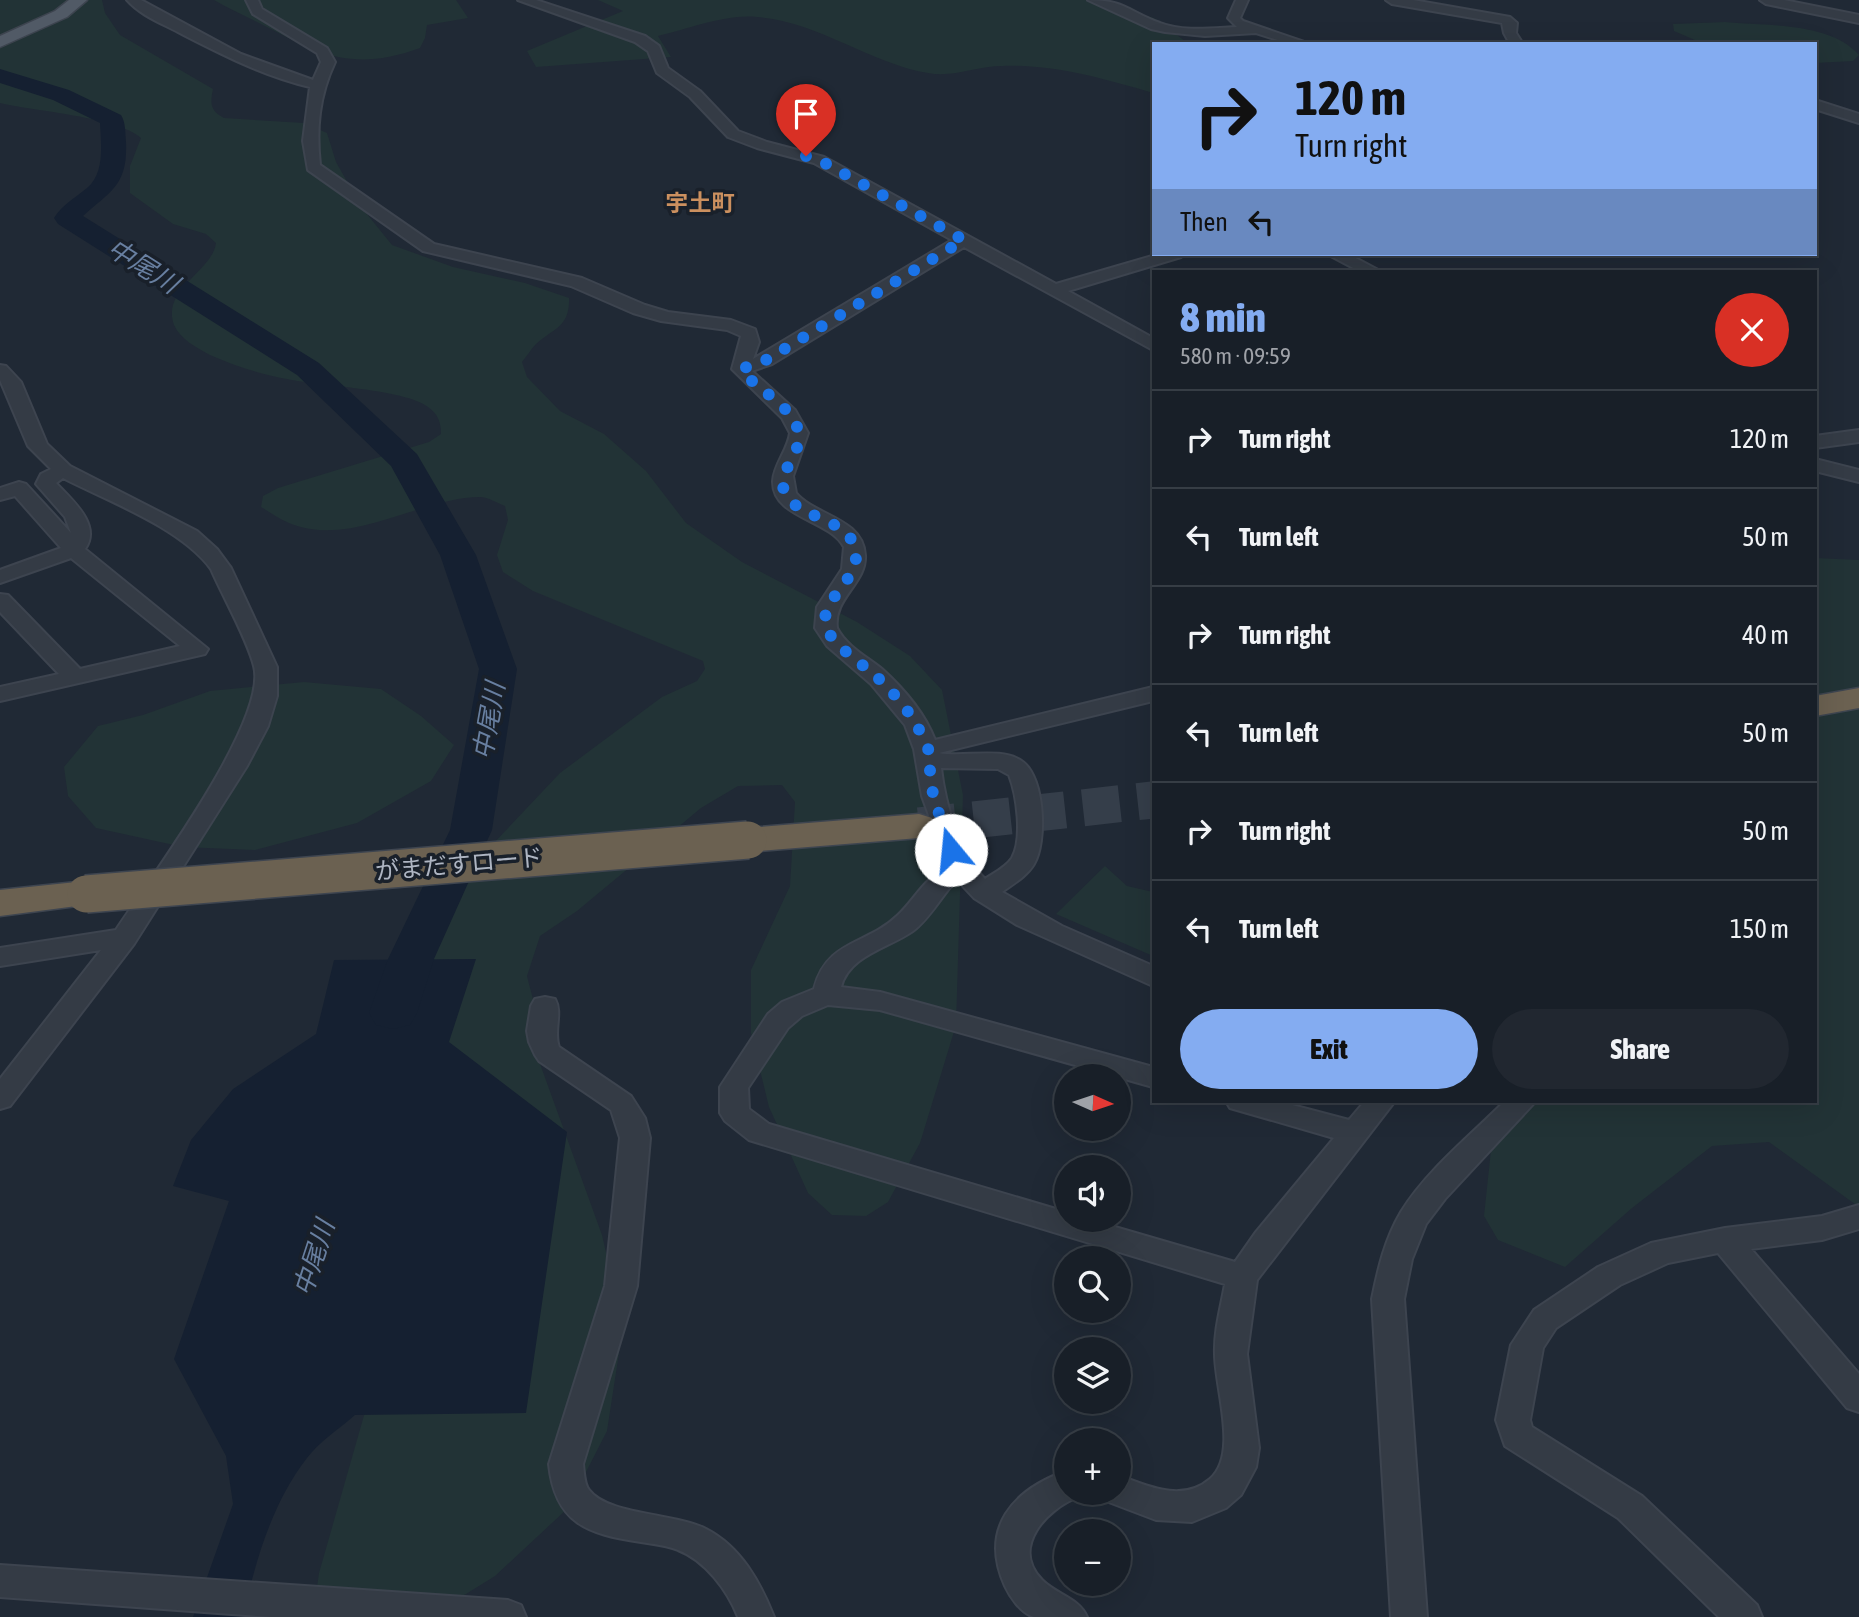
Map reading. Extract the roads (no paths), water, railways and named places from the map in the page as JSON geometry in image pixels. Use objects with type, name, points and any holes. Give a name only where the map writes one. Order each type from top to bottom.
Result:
[{"type":"highway","points":[[1817,706],[1859,698]]},
{"type":"highway","name":"がまだすロード","points":[[0,903],[919,826]]},
{"type":"main road","points":[[0,43],[49,21],[79,0]]},
{"type":"street","points":[[121,0],[151,18],[161,18]]},
{"type":"street","points":[[133,0],[161,18],[257,67],[282,78],[317,85]]},
{"type":"street","points":[[252,0],[257,11],[322,51],[328,62],[317,85],[310,127],[313,167],[429,248],[576,282],[639,309],[667,317],[740,328],[749,333],[751,339],[741,369]]},
{"type":"street","points":[[524,0],[640,39],[654,49],[662,70],[695,94],[733,134],[762,145],[819,160],[1152,344]]},
{"type":"street","points":[[1094,0],[1105,2],[1158,27],[1227,32],[1255,30]]},
{"type":"street","points":[[1242,0],[1234,18],[1239,24],[1297,42]]},
{"type":"street","points":[[1392,0],[1506,20],[1511,23],[1510,33],[1516,42]]},
{"type":"street","points":[[1766,0],[1859,19]]},
{"type":"street","points":[[1817,105],[1859,119]]},
{"type":"street","points":[[741,369],[766,360],[964,240]]},
{"type":"street","points":[[1055,290],[1168,256]]},
{"type":"street","points":[[1339,256],[1370,270]]},
{"type":"street","points":[[741,369],[747,378],[783,409],[797,427],[799,440],[795,454],[784,473],[786,495],[794,504],[840,528],[854,545],[855,565],[826,612],[825,625],[830,636],[880,680],[911,716],[929,754],[931,784],[951,850],[963,871],[984,892],[1048,929],[1152,977]]},
{"type":"street","points":[[0,370],[12,382],[38,446],[63,470],[190,535],[211,552],[221,568],[266,667],[266,696],[256,726],[235,766],[125,938],[0,1099]]},
{"type":"street","points":[[1817,442],[1859,436]]},
{"type":"street","points":[[1817,466],[1859,476]]},
{"type":"street","points":[[0,577],[74,550],[82,541],[76,518],[46,484],[48,478],[63,470]]},
{"type":"street","points":[[0,494],[19,488],[74,550],[197,649],[0,694]]},
{"type":"street","points":[[0,600],[75,677]]},
{"type":"street","points":[[929,754],[1152,694]]},
{"type":"street","points":[[929,754],[950,763],[1003,763],[1017,768],[1023,776],[1031,839],[1028,853],[1011,873],[984,892]]},
{"type":"street","points":[[825,995],[830,978],[838,965],[851,954],[905,925],[943,879],[963,871]]},
{"type":"street","points":[[0,957],[125,938]]},
{"type":"street","points":[[1152,1077],[880,1001],[825,995],[792,1009],[778,1021],[734,1087],[735,1113],[759,1132],[1242,1278]]},
{"type":"street","points":[[545,1006],[541,1043],[549,1054],[621,1104],[630,1118],[635,1138],[621,1286],[566,1464],[569,1492],[578,1505],[597,1518],[680,1534],[705,1546],[729,1570],[752,1604],[757,1617]]},
{"type":"street","points":[[1247,1103],[1355,1132]]},
{"type":"street","points":[[1131,1495],[1156,1505],[1192,1507],[1229,1485],[1239,1467],[1242,1448],[1231,1354],[1242,1278],[1267,1241],[1379,1103]]},
{"type":"street","points":[[1409,1617],[1388,1299],[1396,1259],[1413,1219],[1434,1191],[1520,1103]]},
{"type":"street","points":[[1744,1617],[1630,1507],[1597,1484],[1524,1443],[1517,1436],[1513,1420],[1527,1345],[1545,1319],[1609,1276],[1662,1252],[1725,1240],[1822,1228],[1859,1217]]},
{"type":"street","points":[[1725,1240],[1859,1398]]},
{"type":"street","points":[[1054,1491],[1042,1496],[1024,1514],[1014,1532],[1013,1554],[1020,1580],[1035,1598],[1069,1617]]},
{"type":"street","points":[[4,1581],[508,1617]]},
{"type":"water","points":[[476,959],[449,1042],[567,1132],[526,1413],[355,1415],[312,1452],[284,1494],[259,1554],[243,1617],[193,1617],[233,1504],[226,1456],[174,1359],[229,1201],[173,1186],[191,1140],[233,1089],[316,1034],[334,960]]},
{"type":"waterway","name":"中尾川","points":[[0,76],[61,95],[112,120],[113,159],[109,178],[97,193],[67,218],[308,369],[405,461],[458,555],[498,669],[471,830],[411,959],[393,1013]]},
{"type":"tunnel","points":[[919,826],[1152,800]]},
{"type":"district","name":"宇土町","points":[[700,203]]}]
